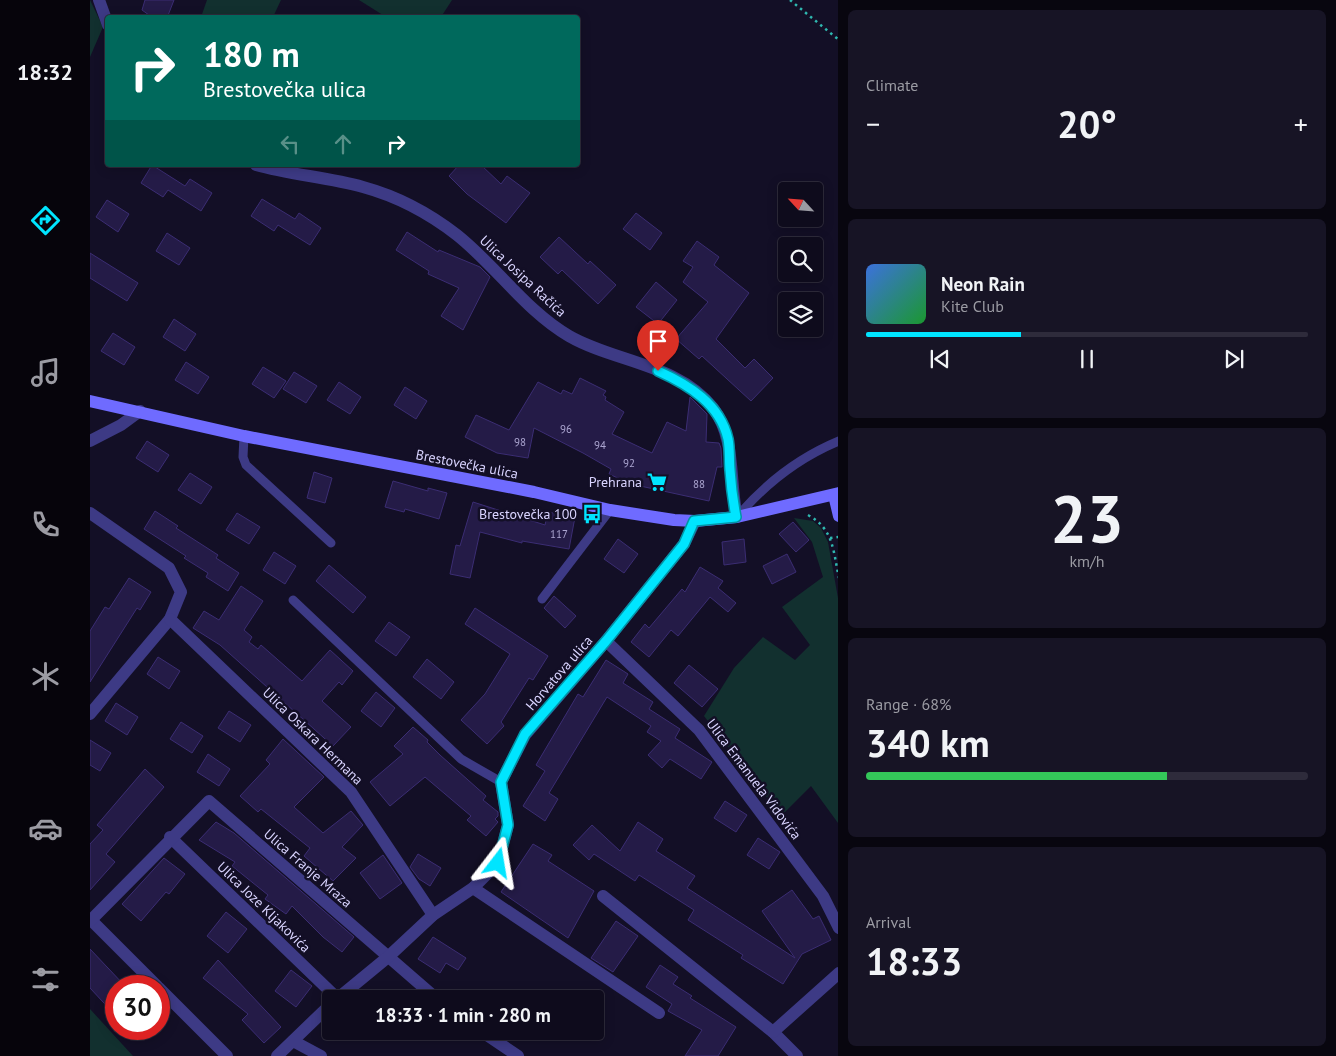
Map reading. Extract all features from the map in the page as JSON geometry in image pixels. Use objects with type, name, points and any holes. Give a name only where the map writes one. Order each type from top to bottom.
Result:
[{"type":"street","points":[[99,0],[105,17]]},
{"type":"street","name":"Ulica Josipa Račića","points":[[266,167],[363,187],[393,198],[423,213],[456,234],[506,280],[522,298],[568,336],[598,350],[658,371],[693,390],[712,407],[725,429],[729,441],[736,517]]},
{"type":"street","name":"Brestovečka ulica","points":[[90,401],[244,436],[534,492],[610,510],[674,520],[694,521],[736,517],[836,494]]},
{"type":"street","points":[[90,441],[122,425],[140,411]]},
{"type":"street","points":[[836,494],[838,516]]},
{"type":"street","points":[[90,514],[169,568],[181,592],[170,618],[90,714]]},
{"type":"street","name":"Horvatova ulica","points":[[501,782],[525,734],[606,641],[684,544],[694,521]]},
{"type":"street","name":"Ulica Oskara Hermana","points":[[170,618],[351,792],[433,915]]},
{"type":"street","name":"Ulica Emanuela Vidovića","points":[[606,641],[699,730],[823,896],[838,928]]},
{"type":"street","points":[[348,990],[388,957],[433,915],[473,888],[498,863],[508,825],[501,782]]},
{"type":"street","name":"Ulica Franje Mraza","points":[[170,837],[209,801],[426,990]]},
{"type":"street","points":[[146,975],[90,920],[170,837]]},
{"type":"street","name":"Ulica Joze Kljakovića","points":[[170,837],[328,990]]},
{"type":"street","points":[[473,888],[659,1013]]},
{"type":"street","points":[[603,896],[773,1032],[797,1056]]},
{"type":"street","points":[[773,1032],[838,973]]},
{"type":"street","points":[[170,999],[227,1056]]},
{"type":"street","points":[[277,1056],[322,1013]]},
{"type":"street","points":[[494,1040],[518,1056]]},
{"type":"street","points":[[293,1041],[321,1056]]},
{"type":"lane","points":[[244,436],[246,465],[331,543]]},
{"type":"lane","points":[[736,517],[770,482],[794,464],[838,441]]},
{"type":"lane","points":[[542,599],[610,510]]},
{"type":"lane","points":[[293,600],[461,759],[501,782]]},
{"type":"path","points":[[790,0],[838,40]]},
{"type":"path","points":[[807,514],[822,522],[830,538],[838,578]]},
{"type":"path","points":[[830,538],[838,537]]},
{"type":"green space","points":[[90,0],[103,27],[90,57]]},
{"type":"green space","points":[[207,0],[281,0],[274,15],[202,15]]},
{"type":"green space","points":[[359,0],[452,0],[442,15],[383,15]]},
{"type":"green space","points":[[794,518],[813,521],[821,528],[828,542],[838,598],[838,823],[811,786],[781,816],[704,716],[734,668],[763,637],[795,660],[810,645],[782,607],[823,577],[812,542]]},
{"type":"green space","points":[[90,1009],[105,1025],[105,1040],[118,1040],[133,1056],[90,1056]]},
{"type":"building","points":[[145,0],[174,0],[168,15],[149,15],[142,10]]},
{"type":"building","points":[[151,167],[155,167],[185,186],[190,179],[212,193],[201,211],[168,190],[163,197],[141,183]]},
{"type":"building","points":[[457,167],[483,167],[501,184],[507,176],[530,193],[506,223],[467,194],[449,176]]},
{"type":"building","points":[[262,199],[295,219],[299,213],[321,228],[310,245],[278,225],[274,231],[251,216]]},
{"type":"building","points":[[107,200],[129,214],[118,232],[96,217]]},
{"type":"building","points":[[636,213],[662,233],[650,250],[623,229]]},
{"type":"building","points":[[407,232],[438,252],[439,250],[480,267],[490,277],[463,330],[441,316],[459,288],[428,274],[429,271],[396,250]]},
{"type":"building","points":[[167,233],[190,248],[179,265],[156,251]]},
{"type":"building","points":[[559,237],[588,264],[590,261],[616,285],[598,304],[562,270],[558,274],[540,257]]},
{"type":"building","points":[[697,241],[719,257],[714,265],[749,293],[716,339],[745,368],[754,359],[773,378],[751,401],[702,356],[699,359],[676,339],[708,302],[683,282],[693,267],[683,261]]},
{"type":"building","points":[[90,253],[138,283],[127,301],[90,278]]},
{"type":"building","points":[[656,282],[677,300],[658,324],[636,307]]},
{"type":"building","points":[[174,319],[196,334],[185,351],[163,337]]},
{"type":"building","points":[[113,333],[135,347],[124,365],[101,351]]},
{"type":"building","points":[[186,362],[209,377],[198,394],[175,380]]},
{"type":"building","points":[[263,367],[286,381],[274,398],[252,384]]},
{"type":"building","points":[[294,372],[317,386],[306,403],[283,389]]},
{"type":"building","points":[[580,378],[606,391],[603,395],[606,397],[605,400],[624,412],[612,434],[652,453],[667,422],[686,431],[690,397],[707,414],[706,442],[719,443],[721,448],[722,467],[717,467],[709,501],[631,484],[609,474],[611,469],[534,428],[528,458],[497,453],[465,437],[476,415],[509,430],[538,382],[561,394],[563,390],[572,394]]},
{"type":"building","points":[[339,382],[361,397],[350,414],[327,400]]},
{"type":"building","points":[[405,387],[427,401],[416,419],[394,405]]},
{"type":"building","points":[[147,441],[169,455],[158,472],[136,458]]},
{"type":"building","points":[[314,472],[332,478],[325,503],[307,498]]},
{"type":"building","points":[[190,473],[212,487],[201,504],[178,490]]},
{"type":"building","points":[[393,481],[428,491],[428,488],[447,493],[439,519],[405,509],[404,512],[385,507]]},
{"type":"building","points":[[473,502],[545,525],[548,512],[575,517],[569,549],[522,541],[522,543],[480,532],[470,578],[450,574],[456,545],[460,546]]},
{"type":"building","points":[[155,511],[178,526],[176,528],[218,555],[216,558],[239,573],[228,591],[206,577],[208,573],[184,558],[186,556],[144,529]]},
{"type":"building","points":[[237,513],[260,527],[249,544],[226,530]]},
{"type":"building","points":[[793,522],[809,540],[796,552],[779,534]]},
{"type":"building","points":[[618,539],[638,554],[624,573],[604,559]]},
{"type":"building","points":[[744,539],[746,562],[724,565],[722,542]]},
{"type":"building","points":[[274,552],[296,566],[285,584],[263,570]]},
{"type":"building","points":[[787,554],[796,572],[772,584],[763,566]]},
{"type":"building","points":[[329,565],[366,597],[353,613],[316,581]]},
{"type":"building","points":[[700,567],[723,581],[718,588],[736,603],[728,612],[710,597],[678,636],[671,630],[649,657],[631,642],[645,624],[649,628],[682,589],[685,592]]},
{"type":"building","points":[[129,578],[151,592],[140,610],[137,608],[90,682],[90,631],[105,607],[109,609]]},
{"type":"building","points":[[241,586],[263,601],[244,630],[252,637],[249,642],[258,649],[261,645],[302,681],[330,650],[353,671],[342,685],[339,682],[322,701],[351,727],[333,746],[220,645],[193,628],[204,611],[219,620]]},
{"type":"building","points":[[554,596],[576,616],[565,628],[544,608]]},
{"type":"building","points":[[475,608],[548,656],[533,680],[529,678],[501,722],[504,726],[487,744],[461,720],[485,694],[510,654],[465,624]]},
{"type":"building","points":[[389,622],[410,637],[396,656],[375,641]]},
{"type":"building","points":[[158,657],[180,671],[169,689],[147,674]]},
{"type":"building","points":[[427,659],[454,682],[441,699],[413,677]]},
{"type":"building","points":[[606,660],[628,674],[623,683],[653,702],[649,709],[680,729],[675,738],[712,762],[701,779],[670,759],[662,768],[648,755],[661,741],[647,732],[651,726],[607,697],[549,793],[558,799],[545,821],[523,806],[545,771],[536,765],[578,694],[583,697]]},
{"type":"building","points":[[689,665],[718,689],[702,707],[674,683]]},
{"type":"building","points":[[376,692],[395,708],[381,727],[361,711]]},
{"type":"building","points":[[116,703],[138,717],[127,735],[105,721]]},
{"type":"building","points":[[229,711],[251,725],[240,742],[218,728]]},
{"type":"building","points":[[181,722],[203,736],[192,753],[170,739]]},
{"type":"building","points":[[413,727],[428,740],[427,742],[440,755],[486,796],[483,800],[498,812],[498,816],[495,819],[498,822],[486,836],[467,820],[471,816],[425,777],[390,806],[370,782],[403,754],[394,746]]},
{"type":"building","points":[[283,739],[324,777],[294,807],[323,833],[351,811],[363,825],[342,847],[356,858],[333,881],[304,856],[310,848],[261,809],[258,812],[240,796],[270,764],[266,760]]},
{"type":"building","points":[[90,740],[111,753],[100,771],[90,765]]},
{"type":"building","points":[[208,754],[230,769],[219,786],[197,772]]},
{"type":"building","points":[[145,769],[164,787],[106,854],[115,862],[90,890],[90,844],[103,830],[97,825]]},
{"type":"building","points":[[725,801],[747,815],[736,832],[714,818]]},
{"type":"building","points":[[216,822],[234,833],[354,937],[342,952],[323,937],[292,906],[286,914],[265,899],[268,895],[232,866],[235,862],[199,840]]},
{"type":"building","points":[[638,822],[663,839],[656,851],[695,876],[687,888],[795,958],[762,911],[792,890],[813,919],[819,916],[831,940],[802,954],[783,984],[741,958],[743,955],[688,920],[694,910],[639,875],[635,881],[594,854],[589,860],[573,845],[592,825],[620,851]]},
{"type":"building","points":[[758,838],[780,852],[769,869],[747,855]]},
{"type":"building","points":[[533,844],[552,855],[548,861],[594,891],[568,938],[501,892]]},
{"type":"building","points":[[418,854],[441,868],[430,886],[419,879],[410,867]]},
{"type":"building","points":[[383,855],[402,883],[380,899],[360,873]]},
{"type":"building","points":[[164,858],[185,874],[169,894],[166,892],[141,921],[122,904]]},
{"type":"building","points":[[226,912],[247,929],[228,953],[207,936]]},
{"type":"building","points":[[616,921],[638,936],[613,972],[591,958]]},
{"type":"building","points":[[433,937],[466,958],[458,970],[446,963],[440,973],[418,959]]},
{"type":"building","points":[[90,949],[115,975],[105,975],[105,1004],[90,988]]},
{"type":"building","points":[[218,960],[281,1027],[264,1043],[242,1020],[248,1014],[203,978]]},
{"type":"building","points":[[660,965],[678,977],[673,984],[692,996],[690,998],[736,1027],[718,1056],[685,1056],[702,1030],[668,1011],[672,1004],[646,987]]},
{"type":"building","points":[[291,970],[312,986],[296,1007],[275,991]]},
{"type":"place","name":"Prehrana","points":[[657,482]]},
{"type":"place","name":"Brestovečka 100","points":[[592,514]]},
{"type":"route","points":[[498,863],[508,825],[501,782],[525,734],[606,641],[684,544],[694,521],[736,517],[730,469],[729,441],[721,420],[712,407],[693,390],[658,371]]}]
